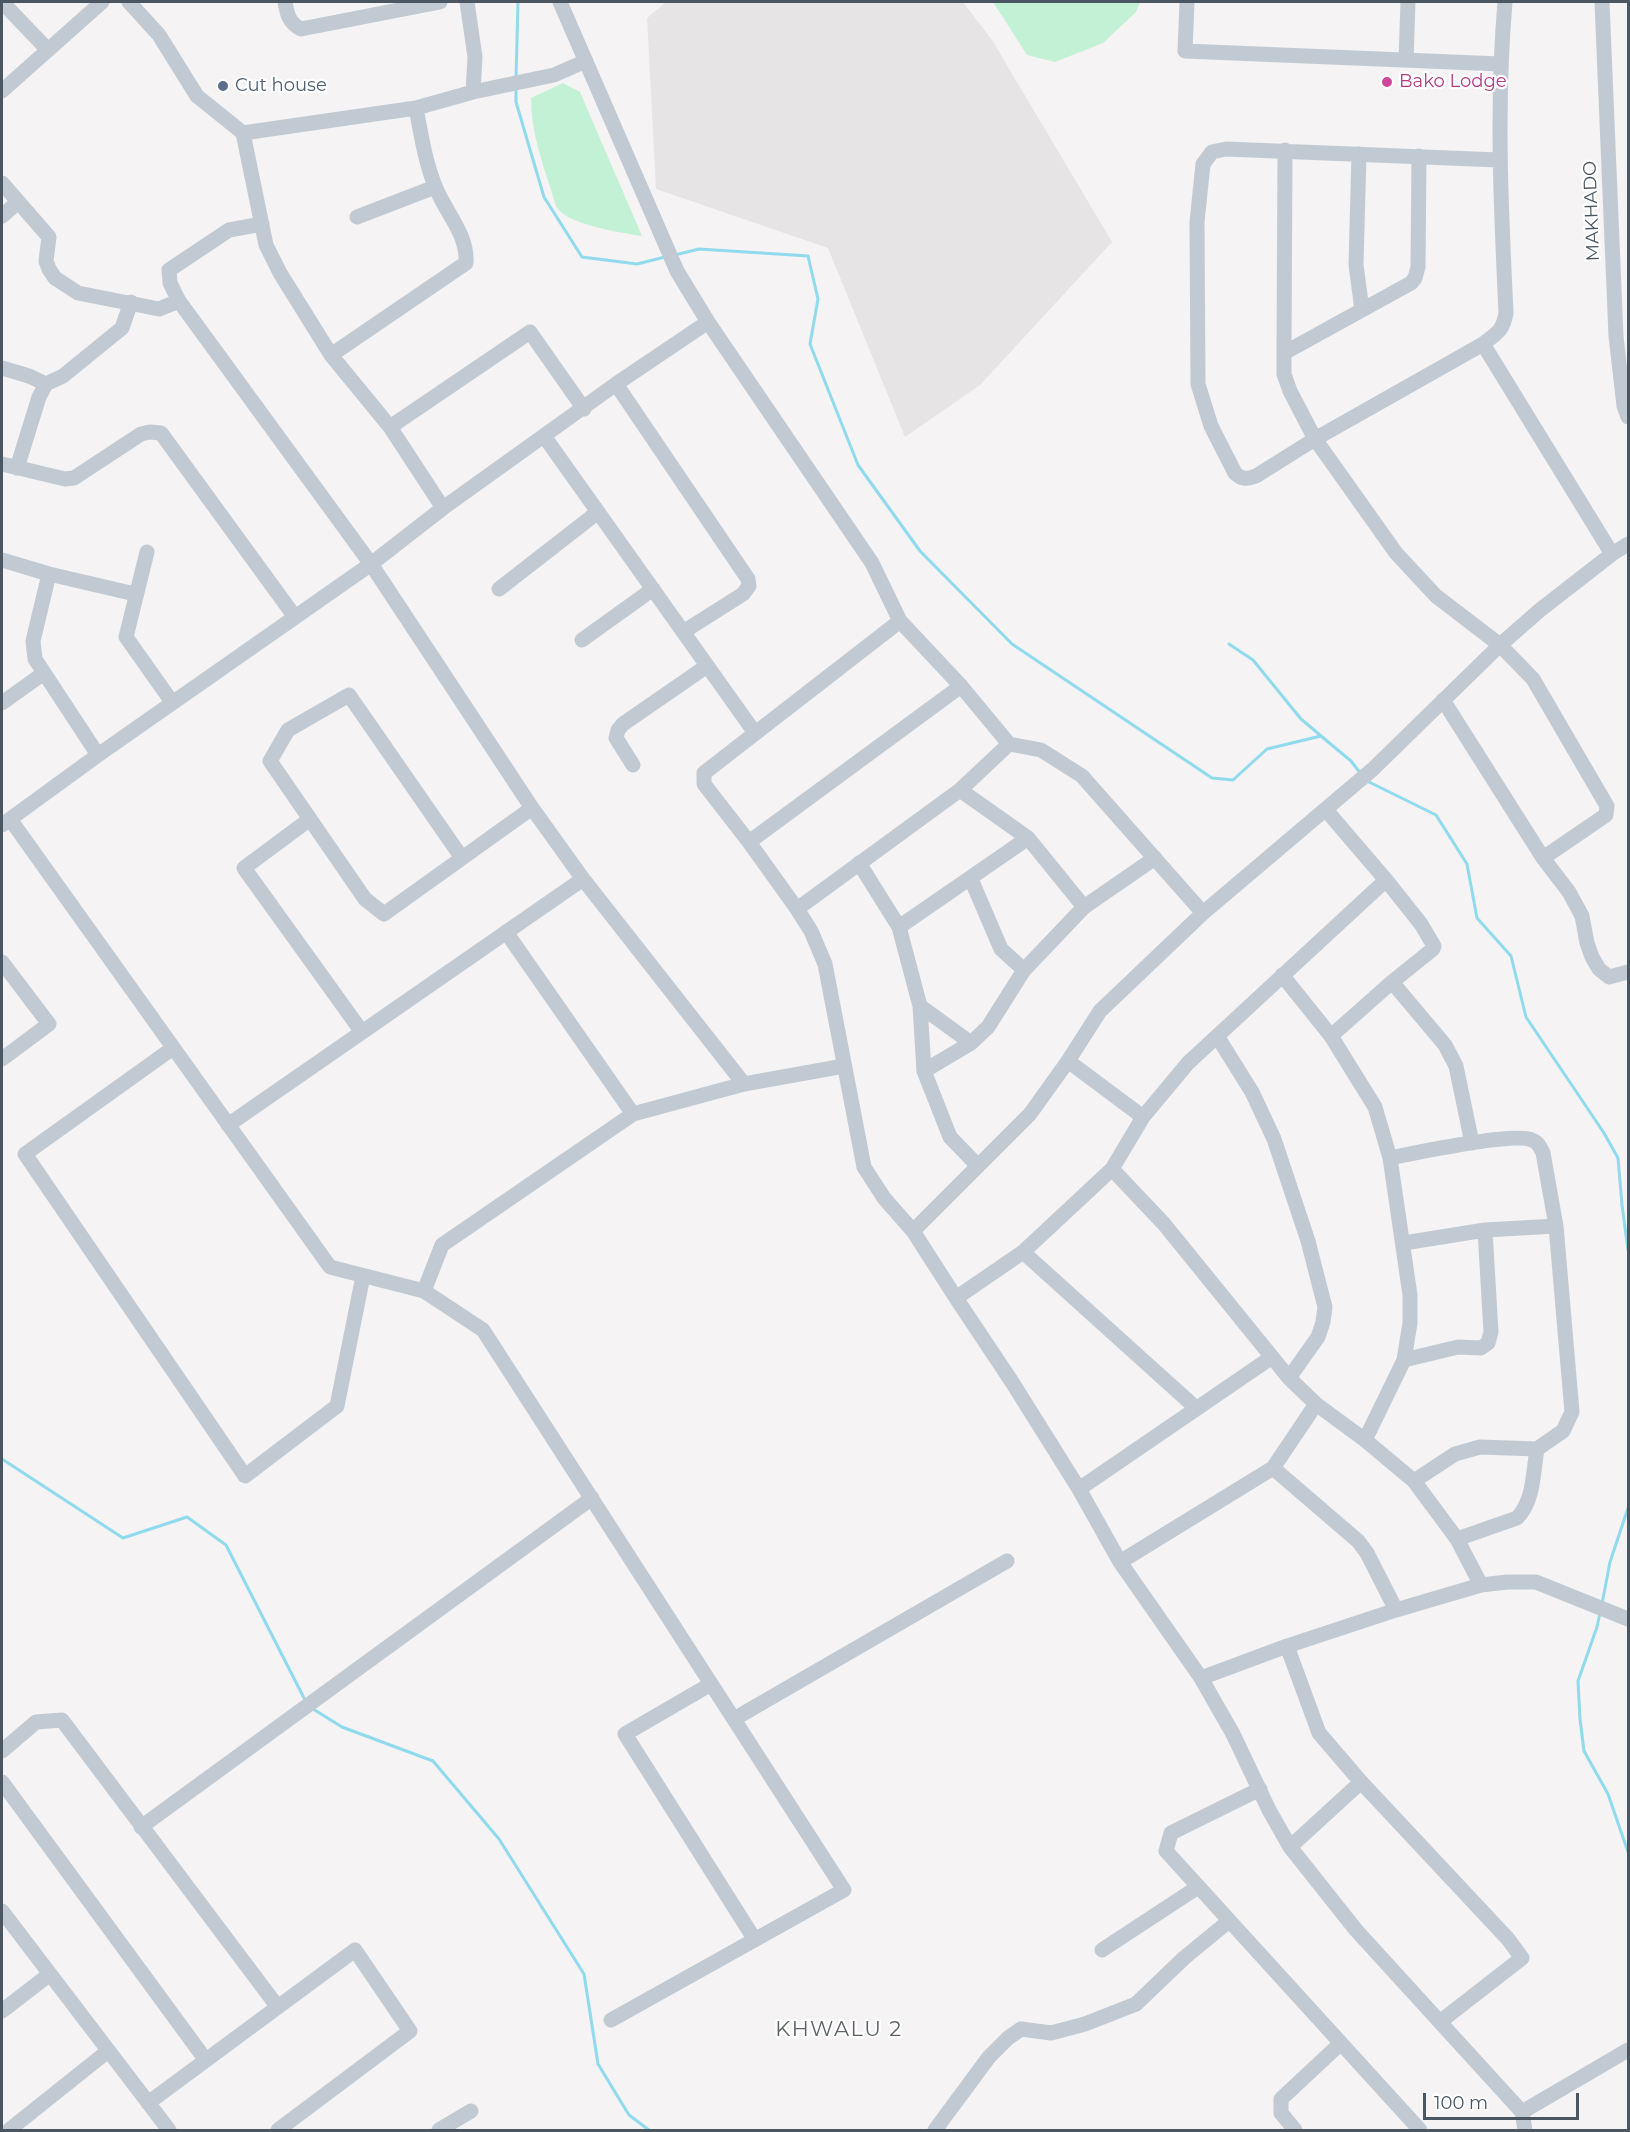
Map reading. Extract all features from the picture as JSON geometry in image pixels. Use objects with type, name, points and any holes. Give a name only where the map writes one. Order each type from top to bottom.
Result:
[{"type":"street","points":[[2,2],[48,50]]},
{"type":"street","points":[[2,91],[102,2]]},
{"type":"street","points":[[129,2],[159,35],[196,96],[243,133],[266,245],[280,273],[331,355],[390,427],[443,508]]},
{"type":"street","points":[[285,2],[288,18],[295,27],[301,29],[440,2]]},
{"type":"street","points":[[467,2],[475,57],[473,92]]},
{"type":"street","points":[[560,2],[677,271],[708,322],[872,563],[900,621],[961,686],[1009,744],[1041,750],[1082,776],[1203,913]]},
{"type":"street","points":[[1187,2],[1185,51],[1500,64]]},
{"type":"street","points":[[1406,60],[1408,2]]},
{"type":"street","points":[[1499,160],[1226,148],[1212,152],[1203,164],[1197,222],[1198,384],[1211,426],[1235,473],[1240,478],[1247,479],[1256,476],[1315,439],[1483,344],[1504,326],[1506,313],[1499,160],[1500,64],[1504,2]]},
{"type":"street","name":"MAKHADO","points":[[1602,2],[1617,336],[1624,406],[1629,417]]},
{"type":"street","points":[[243,133],[416,108],[473,92],[554,75],[586,61]]},
{"type":"street","points":[[331,355],[466,263],[467,250],[435,187],[424,149],[416,108]]},
{"type":"street","points":[[1284,150],[1284,374],[1290,391],[1315,439],[1404,564],[1436,596],[1500,645],[1533,680],[1607,806],[1604,818],[1543,858]]},
{"type":"street","points":[[1359,154],[1356,265],[1362,310]]},
{"type":"street","points":[[1284,353],[1411,283],[1415,278],[1418,267],[1419,156]]},
{"type":"street","points":[[2,183],[49,237],[46,261],[55,278],[78,293],[159,309],[179,302]]},
{"type":"street","points":[[357,218],[435,187]]},
{"type":"street","points":[[2,216],[18,202]]},
{"type":"street","points":[[262,224],[229,230],[169,270],[170,284],[179,302],[370,564],[532,808],[583,879],[744,1084]]},
{"type":"street","points":[[17,468],[39,397],[46,384],[63,376],[122,328],[131,302]]},
{"type":"street","points":[[611,2020],[844,1890],[483,1330],[424,1291],[330,1267],[173,1048],[6,822],[172,702],[370,564],[443,508],[616,384],[708,322]]},
{"type":"street","points":[[390,427],[530,332],[584,409]]},
{"type":"street","points":[[1483,344],[1612,554]]},
{"type":"street","points":[[2,368],[46,384]]},
{"type":"street","points":[[616,384],[748,579],[749,586],[742,594],[683,632]]},
{"type":"street","points":[[2,464],[65,479],[74,478],[141,434],[161,433],[295,617]]},
{"type":"street","points":[[544,436],[755,732]]},
{"type":"street","points":[[499,589],[598,512]]},
{"type":"street","points":[[914,1231],[1030,1114],[1100,1011],[1203,913],[1373,769],[1500,645],[1540,610],[1612,554],[1629,544]]},
{"type":"street","points":[[147,552],[126,637],[172,702]]},
{"type":"street","points":[[2,560],[135,594]]},
{"type":"street","points":[[49,573],[33,641],[35,659],[98,755]]},
{"type":"street","points":[[582,640],[653,589]]},
{"type":"street","points":[[900,621],[755,732],[704,773],[703,779],[708,790],[797,909],[811,931],[825,964],[864,1167],[884,1198],[914,1231],[1012,1382],[1120,1562],[1201,1678],[1237,1742],[1269,1810],[1290,1847],[1356,1930],[1522,2112],[1525,2130]]},
{"type":"street","points":[[633,765],[616,738],[623,724],[707,666]]},
{"type":"street","points":[[2,704],[44,673]]},
{"type":"street","points":[[748,842],[961,686]]},
{"type":"street","points":[[462,858],[349,695],[288,730],[270,761],[365,900],[384,914],[532,808]]},
{"type":"street","points":[[1443,700],[1543,858],[1569,892],[1582,916],[1587,943],[1599,969],[1609,977],[1629,972]]},
{"type":"street","points":[[797,909],[960,790],[1009,744]]},
{"type":"street","points":[[960,790],[1028,838],[1084,907]]},
{"type":"street","points":[[1326,810],[1386,879],[1421,924],[1434,946],[1331,1036]]},
{"type":"street","points":[[310,819],[244,868],[362,1032]]},
{"type":"street","points":[[899,927],[1028,838]]},
{"type":"street","points":[[924,1071],[971,1043],[988,1027],[1024,970],[1084,907],[1155,858]]},
{"type":"street","points":[[859,863],[899,927],[920,1006],[924,1071],[950,1137],[978,1166]]},
{"type":"street","points":[[228,1125],[583,879]]},
{"type":"street","points":[[971,879],[1001,949],[1024,970]]},
{"type":"street","points":[[956,1298],[1023,1252],[1112,1169],[1143,1117],[1188,1063],[1386,879]]},
{"type":"street","points":[[506,932],[633,1114]]},
{"type":"street","points":[[2,962],[49,1024],[2,1059]]},
{"type":"street","points":[[1282,975],[1331,1036],[1375,1107],[1390,1158],[1404,1242],[1410,1295],[1410,1323],[1404,1360],[1365,1440]]},
{"type":"street","points":[[1392,981],[1445,1045],[1456,1066],[1472,1143]]},
{"type":"street","points":[[920,1006],[971,1043]]},
{"type":"street","points":[[1216,1036],[1252,1092],[1274,1139],[1308,1241],[1325,1307],[1318,1337],[1288,1378]]},
{"type":"street","points":[[173,1048],[25,1154],[245,1476],[337,1406],[363,1276]]},
{"type":"street","points":[[1068,1061],[1143,1117]]},
{"type":"street","points":[[424,1291],[442,1245],[633,1114],[744,1084],[844,1066]]},
{"type":"street","points":[[1390,1158],[1472,1143],[1524,1138],[1533,1140],[1539,1145],[1543,1153],[1556,1226],[1572,1412],[1563,1431],[1537,1449],[1480,1447],[1455,1454],[1414,1481]]},
{"type":"street","points":[[1112,1169],[1164,1224],[1288,1378],[1316,1404],[1365,1440],[1414,1481],[1457,1539],[1481,1585]]},
{"type":"street","points":[[1404,1242],[1485,1230],[1556,1226]]},
{"type":"street","points":[[1404,1360],[1458,1347],[1481,1348],[1488,1343],[1491,1332],[1485,1230]]},
{"type":"street","points":[[1023,1252],[1196,1408]]},
{"type":"street","points":[[1078,1489],[1272,1357]]},
{"type":"street","points":[[1120,1562],[1273,1468],[1316,1404]]},
{"type":"street","points":[[1457,1539],[1517,1518],[1523,1512],[1528,1503],[1537,1449]]},
{"type":"street","points":[[1273,1468],[1358,1541],[1367,1553],[1396,1610]]},
{"type":"street","points":[[141,1827],[592,1498]]},
{"type":"street","points":[[734,1719],[1007,1561]]},
{"type":"street","points":[[1201,1678],[1287,1646],[1481,1585],[1536,1582],[1629,1619]]},
{"type":"street","points":[[1287,1646],[1319,1733],[1361,1782],[1508,1939],[1522,1958],[1441,2021]]},
{"type":"street","points":[[711,1684],[625,1734],[755,1940]]},
{"type":"street","points":[[2,1751],[36,1722],[62,1720],[277,2006]]},
{"type":"street","points":[[2,1782],[205,2059]]},
{"type":"street","points":[[1290,1847],[1361,1782]]},
{"type":"street","points":[[1260,1789],[1171,1833],[1166,1851],[1420,2130]]},
{"type":"street","points":[[1102,1950],[1198,1887]]},
{"type":"street","points":[[2,1911],[168,2130]]},
{"type":"street","points":[[935,2130],[989,2057],[1008,2038],[1021,2030],[1051,2033],[1085,2024],[1136,2004],[1184,1958],[1229,1921]]},
{"type":"street","points":[[148,2103],[355,1950],[410,2031],[278,2130]]},
{"type":"street","points":[[2,2011],[50,1974]]},
{"type":"street","points":[[1295,2130],[1281,2113],[1281,2099],[1341,2043]]},
{"type":"street","points":[[1522,2112],[1629,2050]]},
{"type":"street","points":[[9,2130],[108,2051]]},
{"type":"street","points":[[439,2130],[471,2111]]},
{"type":"shaded area","points":[[666,2],[963,2],[992,40],[1112,242],[980,385],[905,437],[828,248],[656,189],[647,18]]},
{"type":"green space","points":[[993,2],[1140,2],[1136,12],[1103,43],[1055,62],[1027,55]]},
{"type":"green space","points":[[563,83],[580,92],[642,236],[574,220],[556,207],[538,146],[531,98]]},
{"type":"waterway","points":[[516,78],[518,2]]},
{"type":"waterway","points":[[516,87],[516,102],[544,197],[582,257],[637,264],[665,257]]},
{"type":"waterway","points":[[675,255],[699,249],[808,256],[818,299],[810,344],[858,465],[920,551],[1012,644],[1212,778],[1233,780],[1267,749],[1321,736],[1351,761],[1361,774]]},
{"type":"waterway","points":[[1229,644],[1253,660],[1301,719],[1320,735]]},
{"type":"waterway","points":[[1367,781],[1436,815],[1467,864],[1477,918],[1511,956],[1526,1017],[1604,1133],[1618,1158],[1628,1250]]},
{"type":"waterway","points":[[2,1459],[123,1538],[187,1517],[226,1545],[305,1700]]},
{"type":"waterway","points":[[1602,1604],[1610,1562],[1628,1508]]},
{"type":"waterway","points":[[1600,1613],[1578,1681],[1580,1719],[1584,1751],[1608,1794],[1628,1852]]},
{"type":"waterway","points":[[313,1709],[342,1727],[433,1761],[499,1839],[584,1974],[598,2064],[629,2115],[649,2130]]},
{"type":"place","name":"Bako Lodge","points":[[1387,82]]},
{"type":"place","name":"Cut house","points":[[223,86]]},
{"type":"district","name":"KHWALU 2","points":[[839,2030]]}]
